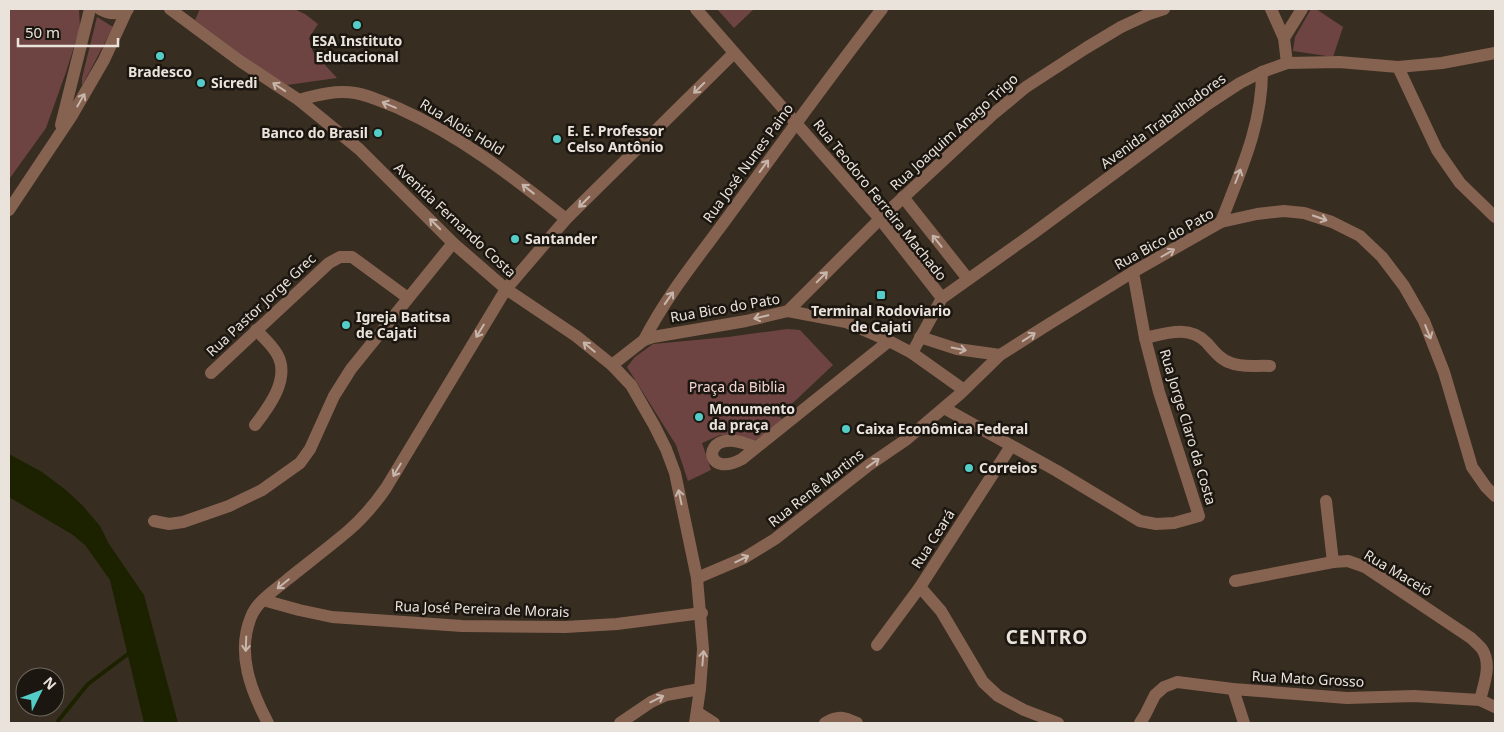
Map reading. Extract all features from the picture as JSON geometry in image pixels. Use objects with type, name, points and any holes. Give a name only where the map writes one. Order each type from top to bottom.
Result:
[{"type":"street","points":[[55,142],[68,102],[90,9]]},
{"type":"street","points":[[100,9],[115,14],[127,9]]},
{"type":"street","points":[[9,210],[55,142],[104,60],[127,9]]},
{"type":"street","name":"Avenida Fernando Costa","points":[[170,9],[240,61],[299,100],[359,149],[453,243],[506,289],[576,336],[612,365],[630,385],[666,449],[675,473],[697,578],[702,613],[703,649],[696,718]]},
{"type":"street","name":"Rua Teodoro Ferreira Machado","points":[[696,9],[880,219],[942,298]]},
{"type":"street","name":"Rua José Nunes Paino","points":[[644,340],[656,317],[796,122],[882,9]]},
{"type":"street","name":"Rua Joaquim Anago Trigo","points":[[788,311],[880,219],[1026,86],[1122,27],[1164,9]]},
{"type":"street","points":[[1271,9],[1284,38],[1287,62]]},
{"type":"street","points":[[1284,38],[1302,9]]},
{"type":"street","points":[[268,723],[249,680],[245,659],[246,636],[251,616],[263,600],[349,530],[370,510],[386,488],[506,289],[566,219],[734,53]]},
{"type":"street","name":"Avenida Trabalhadores","points":[[912,353],[942,298],[1208,104],[1240,83],[1287,62],[1339,62],[1398,67],[1442,63],[1495,53]]},
{"type":"street","points":[[1398,67],[1437,150],[1460,183],[1495,217]]},
{"type":"street","points":[[1221,222],[1254,137],[1262,94],[1262,72]]},
{"type":"street","name":"Rua Alois Hold","points":[[299,100],[326,93],[356,92],[415,116],[461,141],[502,169],[566,219]]},
{"type":"street","points":[[903,198],[968,279]]},
{"type":"street","name":"Rua Bico do Pato","points":[[612,365],[644,340],[662,335],[746,321],[788,311],[846,322],[889,341],[912,353],[964,390],[1000,355],[1133,272],[1221,222],[1257,214],[1284,211],[1304,213],[1332,222],[1360,236],[1382,257],[1404,286],[1424,322],[1444,372],[1472,467],[1495,496]]},
{"type":"street","points":[[154,521],[169,524],[183,522],[229,506],[262,490],[300,463],[310,449],[334,396],[351,369],[453,243]]},
{"type":"street","name":"Rua Pastor Jorge Grec","points":[[211,373],[328,263],[340,257],[352,257],[408,298]]},
{"type":"street","name":"Rua Jorge Claro da Costa","points":[[944,408],[1140,521],[1156,524],[1199,516],[1159,392],[1145,338],[1133,272]]},
{"type":"street","points":[[255,425],[268,408],[275,394],[281,380],[282,367],[277,354],[256,330]]},
{"type":"street","points":[[1145,338],[1175,331],[1190,332],[1203,338],[1225,361],[1234,365],[1270,366]]},
{"type":"street","points":[[920,337],[957,349],[1000,355]]},
{"type":"street","points":[[756,447],[889,341]]},
{"type":"street","name":"Rua Renê Martins","points":[[697,578],[744,558],[775,539],[869,465],[906,439],[964,390]]},
{"type":"street","name":"Rua Ceará","points":[[877,645],[920,587],[1011,446]]},
{"type":"street","points":[[1326,502],[1333,562]]},
{"type":"street","name":"Rua Maceió","points":[[1235,581],[1333,562],[1348,561],[1365,567],[1471,638],[1482,650],[1488,663],[1480,700]]},
{"type":"street","points":[[920,587],[941,611],[983,682],[998,696],[1024,710],[1058,723]]},
{"type":"street","name":"Rua José Pereira de Morais","points":[[263,600],[299,610],[332,616],[462,626],[565,628],[617,624],[702,613]]},
{"type":"street","name":"Rua Mato Grosso","points":[[1140,723],[1155,695],[1164,687],[1177,682],[1233,689],[1347,698],[1414,696],[1480,700],[1495,707]]},
{"type":"street","points":[[620,723],[651,702],[666,695],[700,689]]},
{"type":"street","points":[[1233,689],[1244,723]]},
{"type":"street","points":[[825,723],[833,718],[842,716],[856,723]]},
{"type":"street","points":[[696,718],[714,723]]},
{"type":"green space","points":[[9,9],[79,9],[80,28],[46,128],[10,178],[9,178]]},
{"type":"green space","points":[[200,9],[294,9],[305,14],[318,24],[309,38],[313,52],[337,78],[287,85],[252,63],[195,20]]},
{"type":"green space","points":[[717,9],[754,9],[734,28]]},
{"type":"green space","points":[[1311,9],[1316,9],[1343,27],[1333,57],[1293,51],[1295,37]]},
{"type":"green space","points":[[97,17],[113,27],[82,86],[82,78]]},
{"type":"green space","name":"Praça da Biblia","points":[[787,329],[800,330],[833,365],[779,416],[784,421],[753,442],[720,435],[702,443],[711,470],[688,481],[676,445],[627,367],[635,357],[653,344]]},
{"type":"shaded area","points":[[9,454],[42,472],[83,506],[100,526],[109,544],[144,595],[178,723],[144,723],[110,580],[85,545],[73,535],[9,497]]},
{"type":"waterway","points":[[58,723],[88,684],[132,651]]},
{"type":"place","name":"ESA Instituto Educacional","points":[[357,25]]},
{"type":"place","name":"Bradesco","points":[[160,56]]},
{"type":"place","name":"Sicredi","points":[[201,83]]},
{"type":"place","name":"Banco do Brasil","points":[[378,133]]},
{"type":"place","name":"E. E. Professor Celso Antônio","points":[[557,139]]},
{"type":"place","name":"Santander","points":[[515,239]]},
{"type":"place","name":"Terminal Rodoviario de Cajati","points":[[881,295]]},
{"type":"place","name":"Igreja Batitsa de Cajati","points":[[346,325]]},
{"type":"place","name":"Monumento da praça","points":[[699,417]]},
{"type":"place","name":"Caixa Econômica Federal","points":[[846,429]]},
{"type":"place","name":"Correios","points":[[969,468]]},
{"type":"district","name":"CENTRO","points":[[1047,637]]}]
